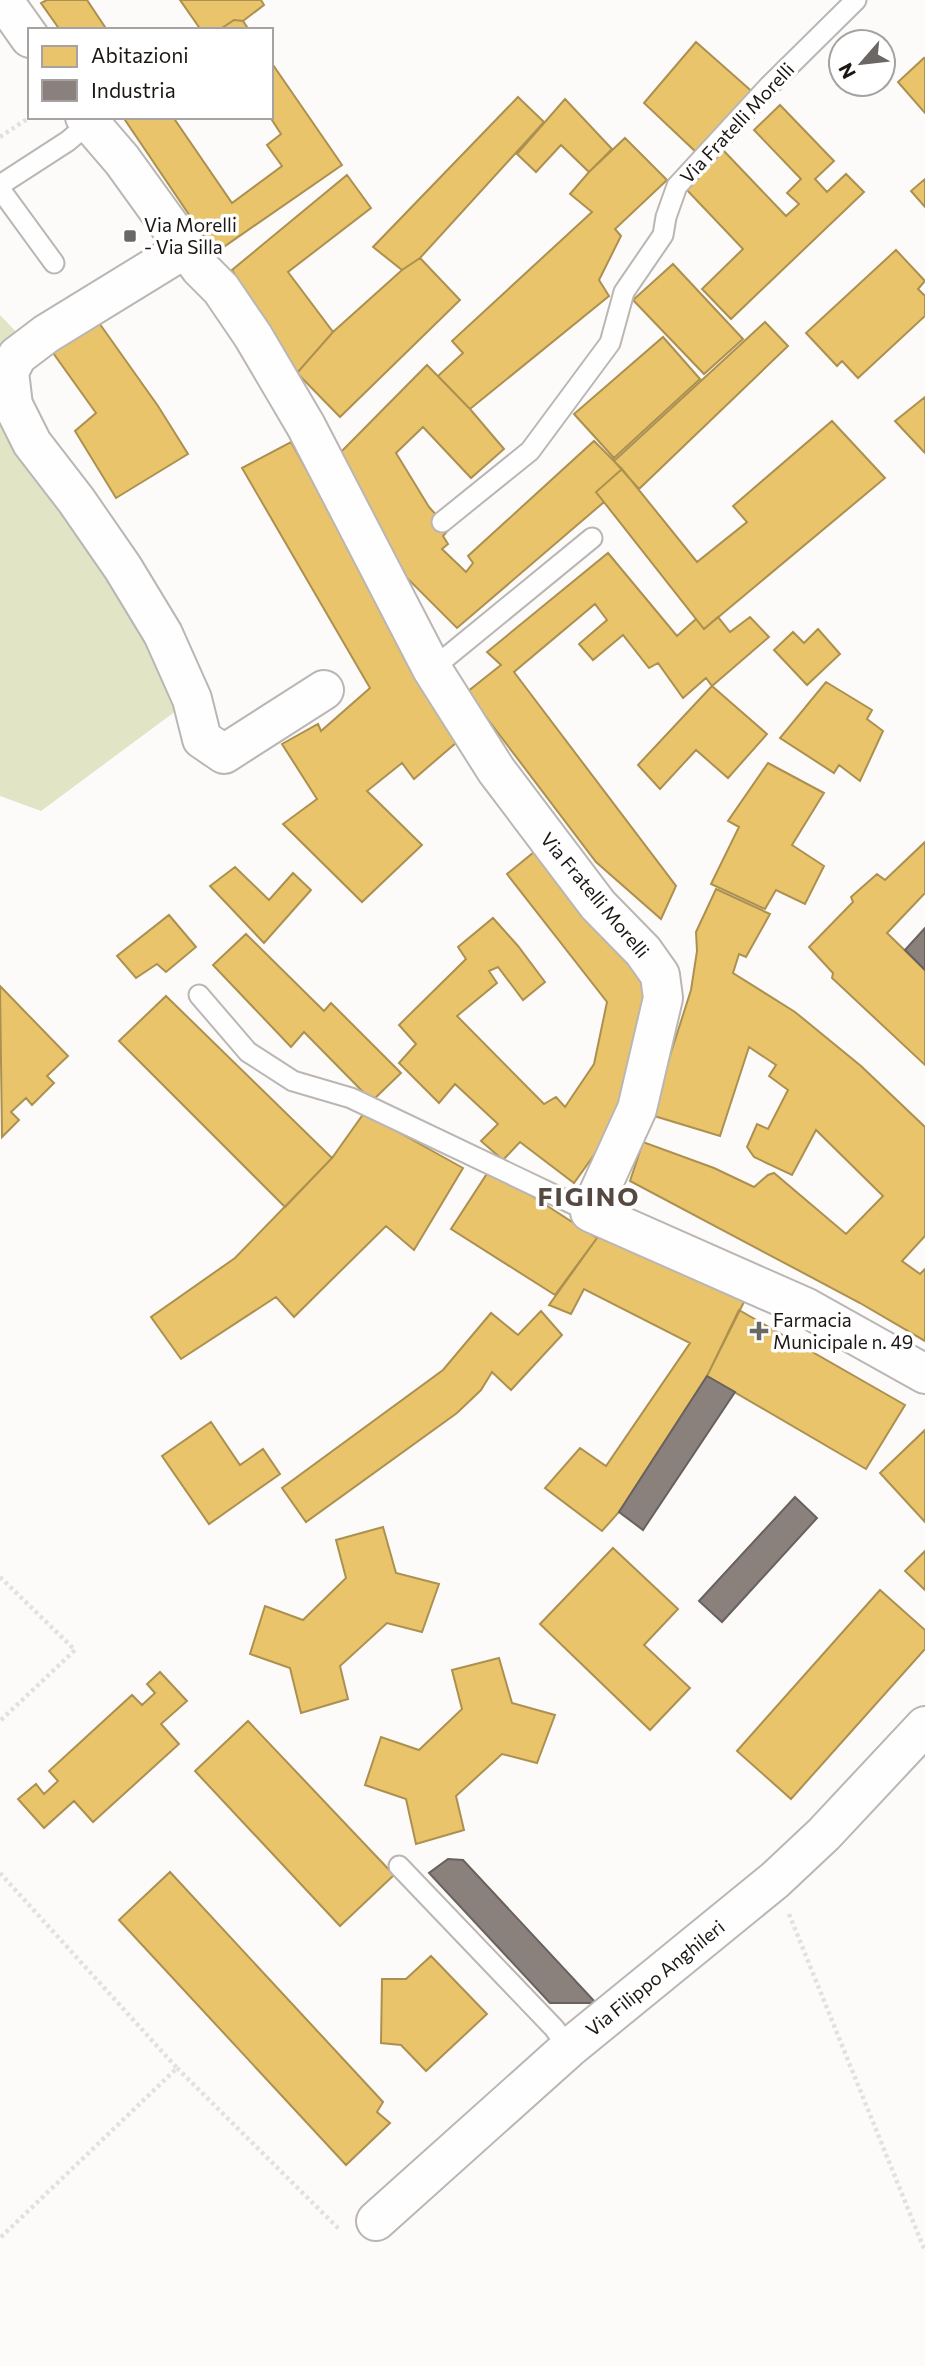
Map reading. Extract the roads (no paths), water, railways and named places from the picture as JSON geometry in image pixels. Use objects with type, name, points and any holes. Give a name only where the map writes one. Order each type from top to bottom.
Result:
[{"type":"street","points":[[3,0],[28,35]]},
{"type":"street","name":"Via Fratelli Morelli","points":[[87,120],[122,160],[200,268],[221,289],[253,336],[385,564],[432,669],[496,770],[598,905],[643,951],[660,975],[663,998],[637,1109],[590,1212]]},
{"type":"street","points":[[186,248],[46,334],[17,356],[9,372],[13,405],[32,443],[123,568],[163,634],[192,699],[202,739],[223,754],[324,690]]},
{"type":"street","points":[[590,1212],[807,1308],[925,1374]]},
{"type":"street","name":"Via Filippo Anghileri","points":[[376,2221],[569,2048],[775,1880],[824,1834],[925,1727]]},
{"type":"lane","name":"Via Fratelli Morelli","points":[[442,522],[530,451],[610,343],[624,292],[663,235],[677,186],[769,86],[856,0]]},
{"type":"lane","points":[[54,263],[0,187],[68,141],[87,120]]},
{"type":"lane","points":[[432,669],[592,538]]},
{"type":"lane","points":[[199,995],[248,1052],[293,1080],[351,1098],[590,1212]]},
{"type":"lane","points":[[399,1866],[554,2028],[569,2048]]},
{"type":"place","name":"Via Morelli - Via Silla","points":[[130,236]]},
{"type":"place","name":"Farmacia Municipale n. 49","points":[[759,1331]]},
{"type":"district","name":"FIGINO","points":[[589,1197]]}]
